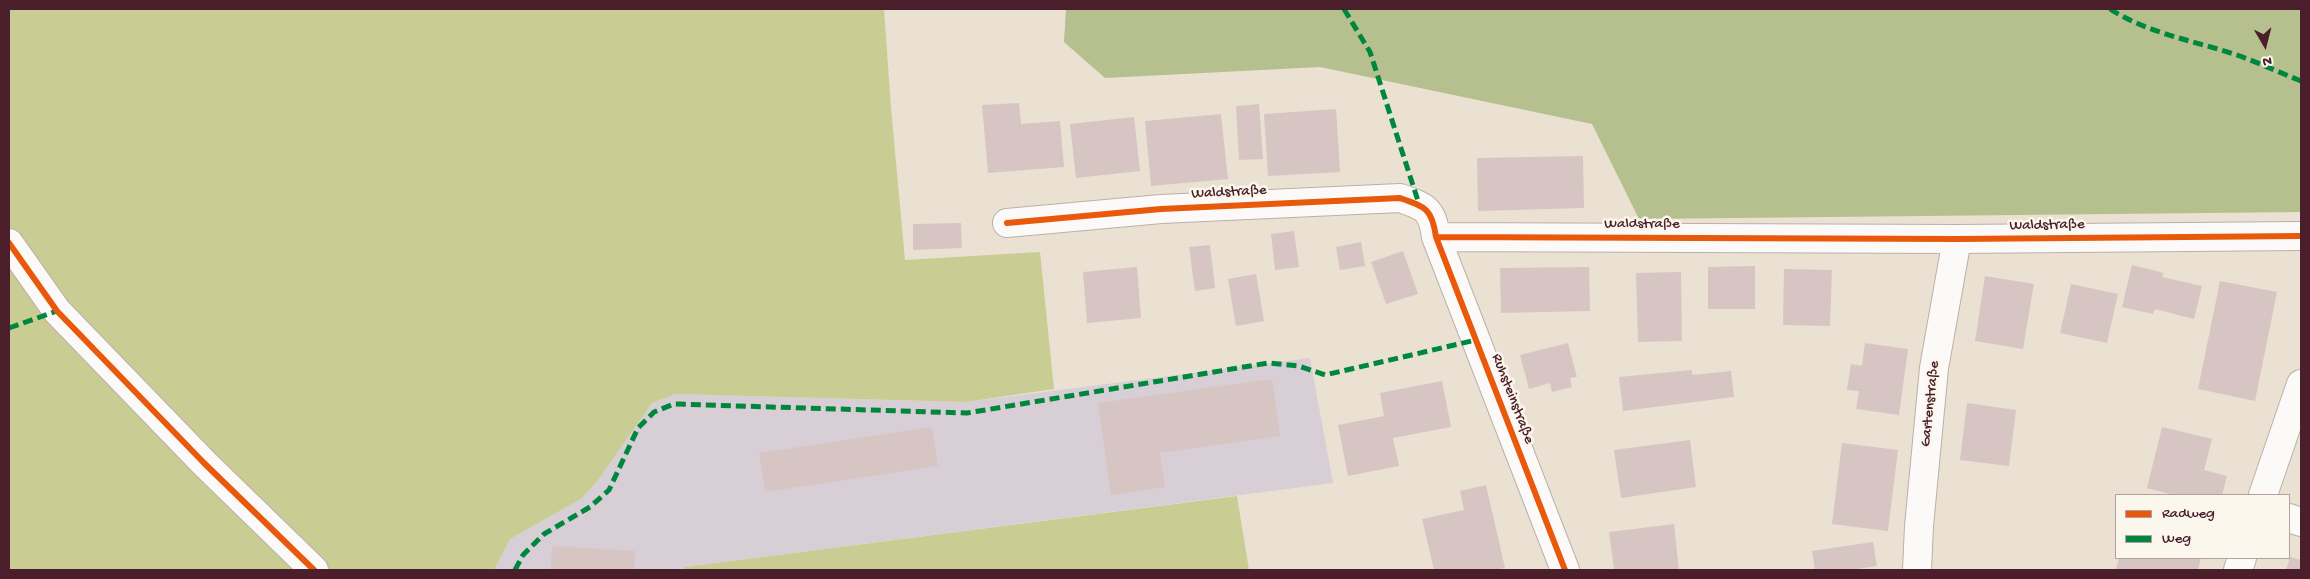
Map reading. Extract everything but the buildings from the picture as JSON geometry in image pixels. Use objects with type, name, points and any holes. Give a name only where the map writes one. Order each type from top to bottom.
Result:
[{"type":"street","name":"Waldstraße","points":[[1006,223],[1161,209],[1400,198],[1419,204],[1433,217],[1436,237],[1957,240],[2301,236]]},
{"type":"street","name":"Ruhsteinstraße","points":[[1436,237],[1565,570]]},
{"type":"street","name":"Gartenstraße","points":[[1917,570],[1919,526],[1934,368],[1957,240]]},
{"type":"street","points":[[9,243],[57,311],[204,463],[314,570]]},
{"type":"street","points":[[2263,494],[2301,384]]},
{"type":"shaded area","points":[[1310,358],[1333,483],[685,567],[684,570],[494,570],[510,539],[581,499],[599,479],[652,403],[676,394],[966,402]]},
{"type":"green space","points":[[9,9],[884,9],[905,260],[1040,252],[1054,389],[966,402],[676,394],[652,403],[599,479],[581,499],[510,539],[494,570],[9,570]]},
{"type":"green space","points":[[1066,9],[2301,9],[2301,212],[1639,219],[1592,124],[1320,67],[1105,78],[1064,42]]},
{"type":"green space","points":[[1237,496],[1249,570],[684,570],[685,567]]},
{"type":"marked path","points":[[1344,9],[1370,52],[1419,204]]},
{"type":"marked path","points":[[2110,9],[2141,25],[2240,56],[2301,81]]},
{"type":"marked path","points":[[9,328],[57,311]]},
{"type":"marked path","points":[[515,570],[523,555],[544,534],[590,507],[609,490],[638,428],[654,412],[674,404],[967,413],[1268,363],[1299,366],[1325,375],[1476,340]]},
{"type":"cycle path","points":[[1007,223],[1161,209],[1400,198],[1426,210],[1432,220],[1436,237],[1957,239],[2301,236]]},
{"type":"cycle path","points":[[1436,237],[1565,570]]},
{"type":"cycle path","points":[[9,243],[57,311],[204,463],[314,570]]}]
